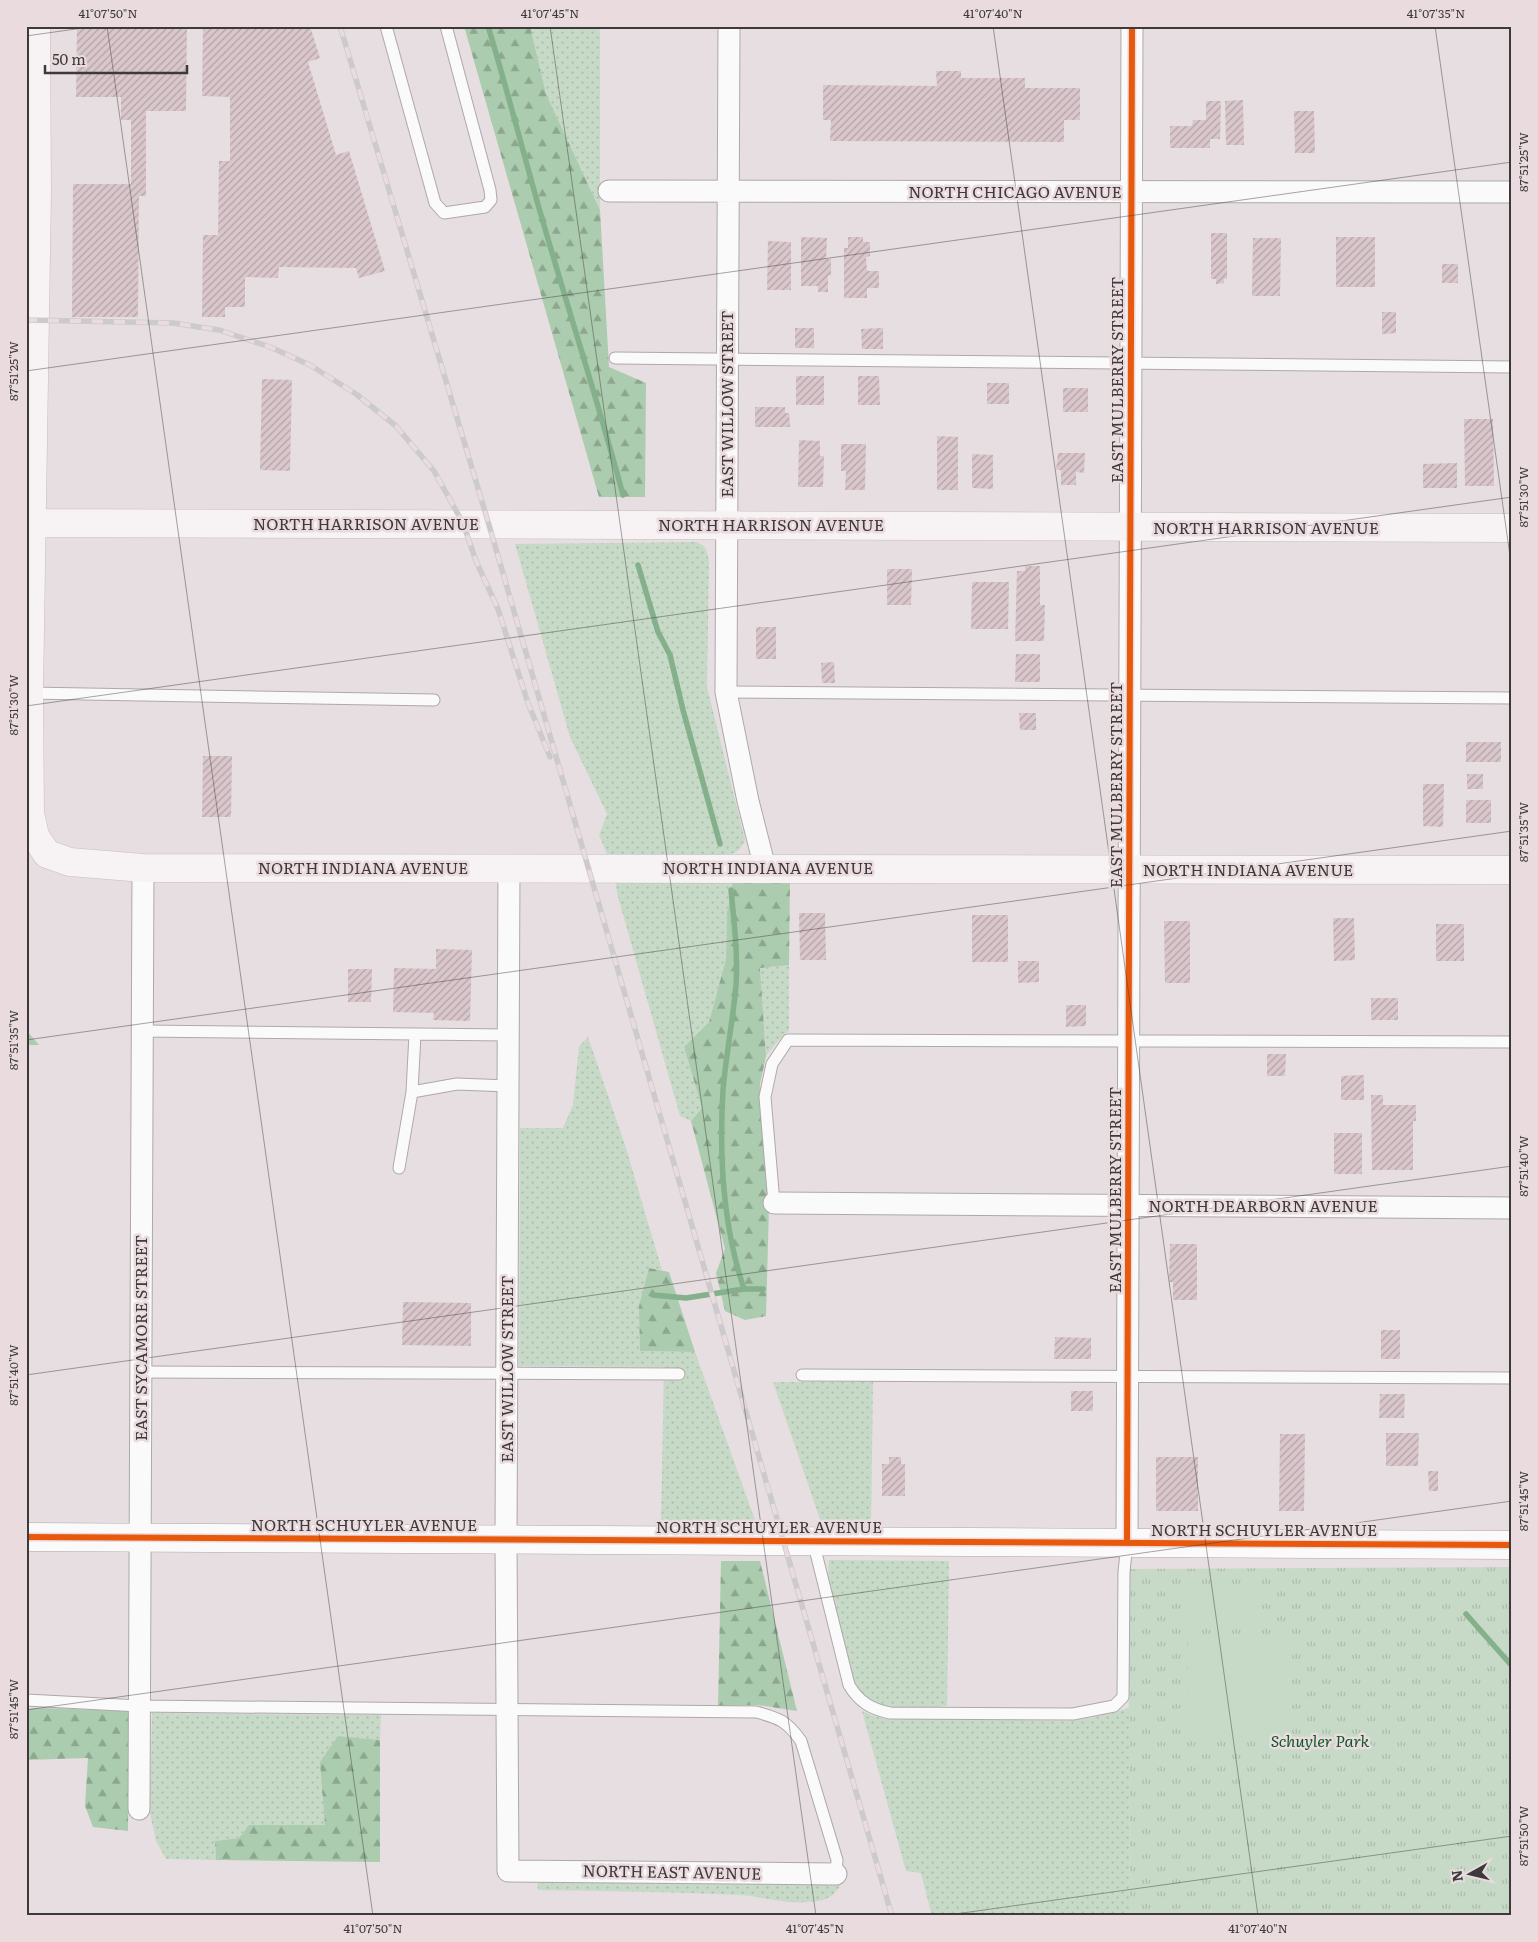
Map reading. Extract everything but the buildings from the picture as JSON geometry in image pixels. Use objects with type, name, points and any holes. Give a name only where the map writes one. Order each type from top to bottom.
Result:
[{"type":"main road","points":[[29,693],[31,192],[36,26]]},
{"type":"main road","name":"NORTH HARRISON AVENUE","points":[[31,523],[1512,528]]},
{"type":"main road","name":"NORTH INDIANA AVENUE","points":[[29,693],[30,813],[35,836],[47,854],[70,862],[143,868],[1512,870]]},
{"type":"street","name":"EAST WILLOW STREET","points":[[728,26],[726,692],[748,801],[765,868]]},
{"type":"street","name":"EAST MULBERRY STREET","points":[[1127,1543],[1132,26]]},
{"type":"street","name":"NORTH CHICAGO AVENUE","points":[[609,191],[1512,192]]},
{"type":"street","name":"EAST SYCAMORE STREET","points":[[139,1809],[143,868]]},
{"type":"street","name":"EAST WILLOW STREET","points":[[508,1871],[506,1540],[509,868]]},
{"type":"street","name":"NORTH DEARBORN AVENUE","points":[[774,1203],[1512,1208]]},
{"type":"street","name":"NORTH SCHUYLER AVENUE","points":[[26,1537],[1512,1545]]},
{"type":"street","name":"NORTH EAST AVENUE","points":[[508,1871],[836,1874]]},
{"type":"lane","points":[[386,26],[435,203],[444,213],[485,207],[491,200],[490,190],[446,26]]},
{"type":"lane","points":[[614,358],[1512,367]]},
{"type":"lane","points":[[726,692],[1512,698]]},
{"type":"lane","points":[[29,693],[434,700]]},
{"type":"lane","points":[[142,1031],[508,1035]]},
{"type":"lane","points":[[399,1168],[412,1092],[415,1034]]},
{"type":"lane","points":[[774,1203],[765,1097],[772,1064],[788,1040],[1512,1042]]},
{"type":"lane","points":[[412,1092],[457,1084],[508,1086]]},
{"type":"lane","points":[[141,1372],[679,1374]]},
{"type":"lane","points":[[802,1375],[1512,1378]]},
{"type":"lane","points":[[813,1542],[849,1685],[856,1697],[865,1704],[876,1710],[890,1713],[1074,1714],[1114,1706],[1123,1697],[1124,1572],[1127,1543]]},
{"type":"lane","points":[[26,1700],[140,1706],[756,1712],[777,1717],[790,1726],[802,1741],[837,1860],[836,1874]]},
{"type":"green space","points":[[464,26],[530,26],[546,94],[600,210],[609,367],[646,383],[645,497],[599,497]]},
{"type":"green space","points":[[530,26],[600,26],[600,210],[546,94]]},
{"type":"green space","points":[[695,542],[704,547],[709,562],[707,687],[745,840],[737,852],[726,854],[607,854],[599,835],[607,814],[570,737],[515,544]]},
{"type":"green space","points":[[790,879],[789,965],[760,968],[766,1056],[760,1084],[769,1206],[766,1316],[745,1320],[725,1311],[716,1273],[725,1249],[691,1121],[702,1108],[684,1047],[709,1022],[726,959],[727,913],[733,880]]},
{"type":"green space","points":[[615,880],[733,880],[727,913],[726,959],[709,1022],[684,1047],[702,1108],[691,1121],[680,1116],[618,897]]},
{"type":"green space","points":[[789,965],[789,1031],[766,1056],[760,967]]},
{"type":"green space","points":[[26,1030],[39,1045],[26,1045]]},
{"type":"green space","points":[[588,1037],[625,1145],[662,1270],[649,1268],[640,1351],[695,1352],[757,1526],[661,1525],[664,1367],[519,1366],[520,1128],[563,1128],[573,1105],[579,1046]]},
{"type":"green space","points":[[649,1268],[669,1272],[695,1352],[640,1351],[639,1306]]},
{"type":"green space","points":[[773,1382],[873,1382],[871,1525],[822,1525]]},
{"type":"green space","points":[[829,1560],[949,1561],[947,1706],[913,1709],[889,1708],[868,1700],[859,1692],[853,1679],[828,1578]]},
{"type":"green space","points":[[721,1561],[760,1561],[797,1711],[758,1705],[718,1706]]},
{"type":"green space","name":"Schuyler Park","points":[[1512,1567],[1512,1916],[1130,1916],[1128,1569]]},
{"type":"green space","points":[[1187,1584],[1256,1585],[1255,1627],[1187,1626]]},
{"type":"green space","points":[[1188,1636],[1290,1637],[1289,1737],[1187,1736]]},
{"type":"green space","points":[[1129,1708],[1130,1916],[932,1916],[921,1873],[906,1871],[862,1711],[877,1717],[1068,1721],[1091,1718]]},
{"type":"green space","points":[[26,1709],[129,1711],[128,1831],[93,1827],[85,1806],[88,1758],[26,1760]]},
{"type":"green space","points":[[152,1713],[381,1715],[380,1740],[338,1736],[325,1825],[249,1825],[239,1838],[215,1841],[216,1860],[166,1859],[156,1841],[150,1813]]},
{"type":"green space","points":[[338,1736],[380,1740],[380,1862],[216,1860],[215,1841],[239,1838],[249,1825],[325,1825],[320,1762]]},
{"type":"green space","points":[[537,1879],[842,1882],[833,1895],[829,1897],[820,1901],[800,1902],[741,1895],[538,1890]]},
{"type":"waterway","points":[[488,26],[623,495]]},
{"type":"waterway","points":[[638,565],[658,632],[670,655],[720,844]]},
{"type":"waterway","points":[[731,890],[736,973],[735,998],[723,1090],[722,1165],[731,1241],[744,1289]]},
{"type":"waterway","points":[[653,1295],[686,1298],[744,1289],[763,1289]]},
{"type":"waterway","points":[[1466,1614],[1512,1666]]},
{"type":"railway","points":[[340,26],[489,525],[892,1916]]},
{"type":"railway","points":[[26,320],[173,323],[219,330],[270,347],[310,365],[356,394],[396,426],[434,471],[463,523],[476,561],[498,609],[528,703],[550,757]]},
{"type":"cycle path","points":[[1127,1543],[1132,26]]},
{"type":"cycle path","points":[[26,1537],[1512,1545]]}]
